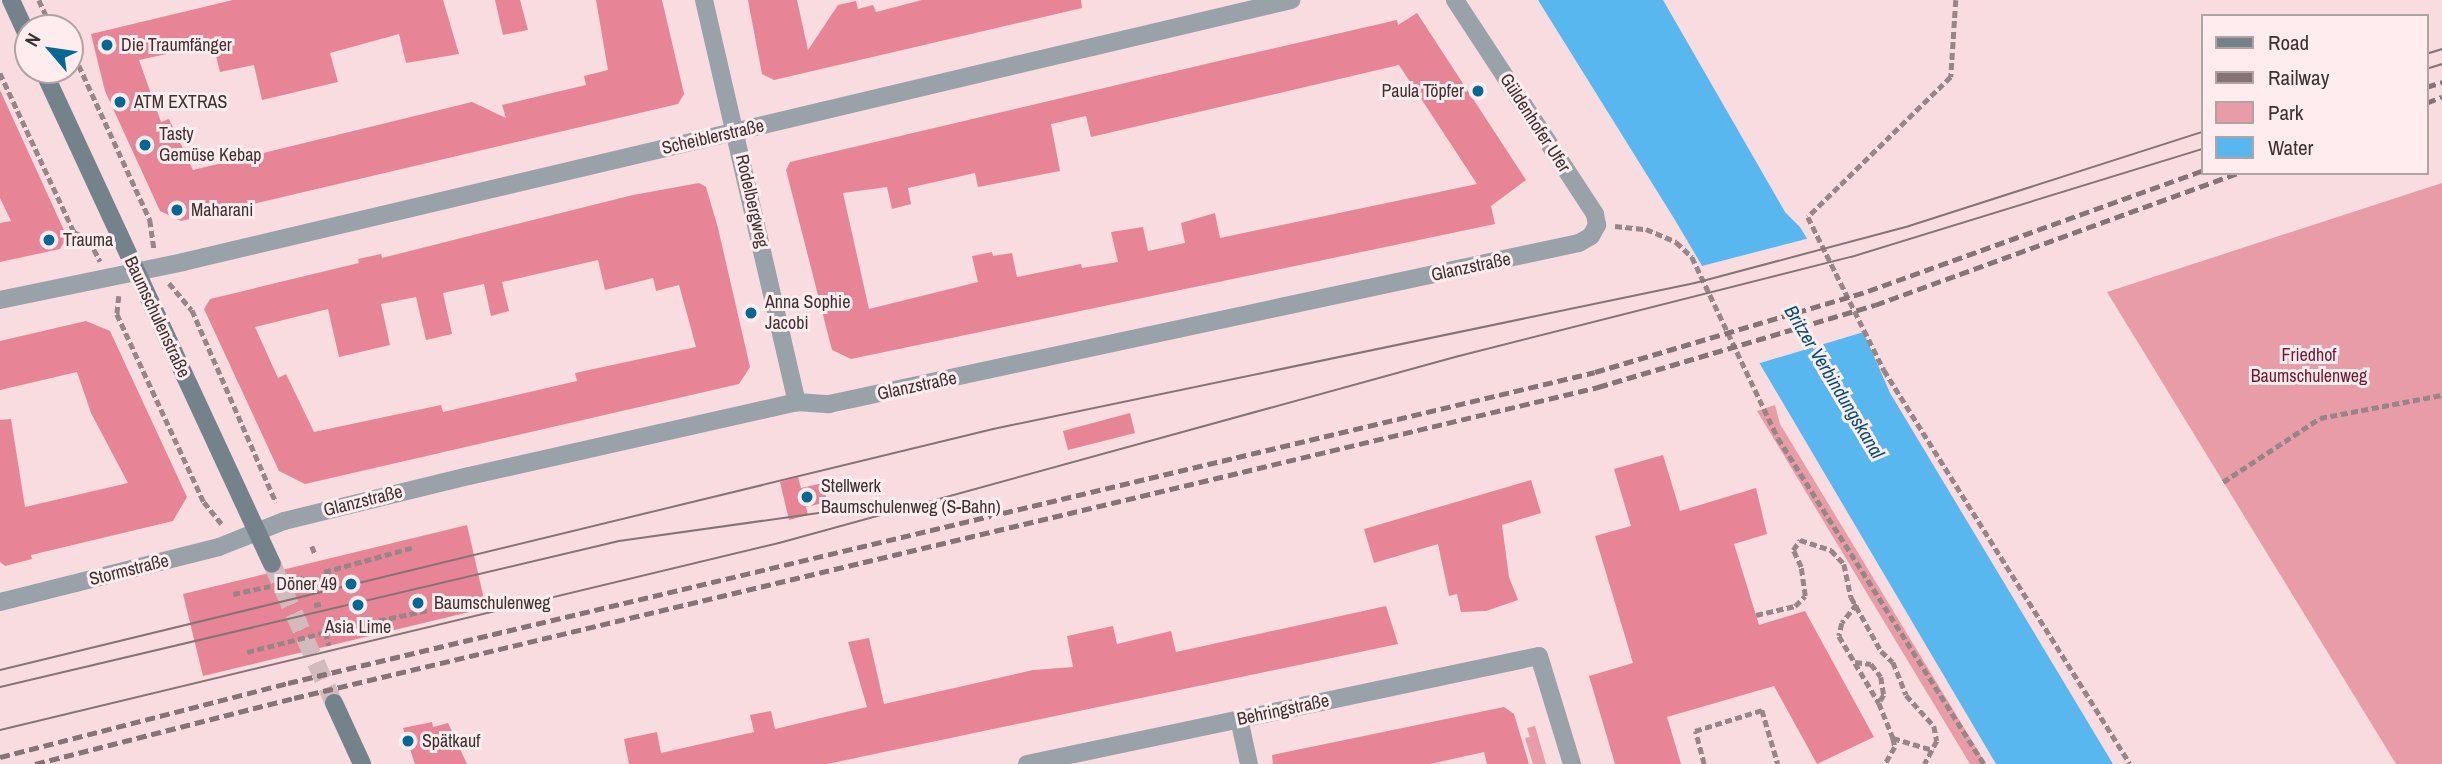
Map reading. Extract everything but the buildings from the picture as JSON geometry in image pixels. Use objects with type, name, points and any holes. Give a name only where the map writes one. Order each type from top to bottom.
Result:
[{"type":"main road","name":"Baumschulenstraße","points":[[49,84],[272,564]]},
{"type":"main road","points":[[334,704],[362,764]]},
{"type":"street","name":"Rodelbergweg","points":[[704,0],[797,402]]},
{"type":"street","name":"Scheiblerstraße","points":[[0,300],[736,132],[1291,0]]},
{"type":"street","name":"Güldenhofer Ufer","points":[[1455,0],[1595,214],[1597,225],[1579,243]]},
{"type":"street","name":"Glanzstraße","points":[[257,531],[387,495],[797,402],[829,404],[1579,243]]},
{"type":"street","name":"Stormstraße","points":[[0,602],[214,548],[257,531]]},
{"type":"street","name":"Behringstraße","points":[[1027,764],[1539,656],[1572,764]]},
{"type":"street","points":[[1239,719],[1249,764]]},
{"type":"path","points":[[1956,0],[1951,77],[1808,217],[1884,370],[2130,764]]},
{"type":"path","points":[[0,73],[74,232],[89,240],[93,248]]},
{"type":"path","points":[[84,76],[150,220],[154,250]]},
{"type":"path","points":[[1610,226],[1646,229],[1676,242],[1692,257],[1778,438],[1984,764]]},
{"type":"path","points":[[172,291],[192,310],[276,496]]},
{"type":"path","points":[[120,297],[117,314],[204,502]]},
{"type":"path","points":[[2223,482],[2320,418],[2442,395]]},
{"type":"path","points":[[1756,615],[1795,606],[1805,596],[1801,567],[1793,550],[1805,538],[1824,545],[1839,557],[1847,571],[1847,588],[1913,707],[1934,726],[1937,741],[1924,764]]},
{"type":"path","points":[[312,546],[316,554]]},
{"type":"path","points":[[324,572],[415,549]]},
{"type":"path","points":[[233,594],[302,578],[305,592]]},
{"type":"path","points":[[314,605],[321,604]]},
{"type":"path","points":[[1857,604],[1842,623],[1839,636],[1879,703],[1893,738],[1895,747],[1885,764]]},
{"type":"path","points":[[348,627],[429,609]]},
{"type":"path","points":[[247,652],[326,632],[330,646]]},
{"type":"path","points":[[1855,662],[1871,664],[1881,677],[1884,695],[1879,703]]},
{"type":"path","points":[[1704,764],[1695,731],[1762,710],[1778,764]]},
{"type":"path","points":[[1893,738],[1933,750]]},
{"type":"green space","name":"Friedhof Baumschulenweg","points":[[2442,183],[2442,764],[2396,764],[2107,292]]},
{"type":"green space","points":[[1775,405],[1780,424],[1986,764],[1970,764],[1757,411]]},
{"type":"green space","points":[[1535,726],[1546,764],[1533,764],[1525,738],[1530,737],[1527,728]]},
{"type":"water","name":"Britzer Verbindungskanal","points":[[1538,0],[1663,0],[1785,212],[1800,227],[1863,331],[1890,393],[2113,764],[1996,764],[1675,220]]},
{"type":"pier","points":[[1810,238],[1867,331],[1757,364],[1698,267]]},
{"type":"tunnel","points":[[272,564],[334,703]]},
{"type":"tram line","points":[[2428,53],[2442,49]]},
{"type":"tram line","points":[[2428,68],[2442,64]]},
{"type":"tram line","points":[[0,670],[993,429],[1695,283],[1909,226],[2200,133]]},
{"type":"tram line","points":[[0,730],[779,543],[1459,356],[1851,257],[2200,150]]},
{"type":"tram line","points":[[0,687],[619,541],[898,502]]},
{"type":"railway","points":[[2428,86],[2442,82]]},
{"type":"railway","points":[[2428,102],[2442,97]]},
{"type":"railway","points":[[0,757],[288,683],[1595,372],[1868,291],[2200,172]]},
{"type":"railway","points":[[35,764],[294,698],[1598,387],[1875,305],[2232,175]]},
{"type":"place","name":"Die Traumfänger","points":[[107,45]]},
{"type":"place","name":"Paula Töpfer","points":[[1478,91]]},
{"type":"place","name":"ATM EXTRAS","points":[[120,102]]},
{"type":"place","name":"Tasty Gemüse Kebap","points":[[145,145]]},
{"type":"place","name":"Maharani","points":[[177,210]]},
{"type":"place","name":"Trauma","points":[[49,240]]},
{"type":"place","name":"Anna Sophie Jacobi","points":[[751,313]]},
{"type":"place","name":"Stellwerk Baumschulenweg (S-Bahn)","points":[[807,497]]},
{"type":"place","name":"Döner 49","points":[[351,584]]},
{"type":"place","name":"Baumschulenweg","points":[[418,603]]},
{"type":"place","name":"Asia Lime","points":[[358,605]]},
{"type":"place","name":"Spätkauf","points":[[408,741]]}]
